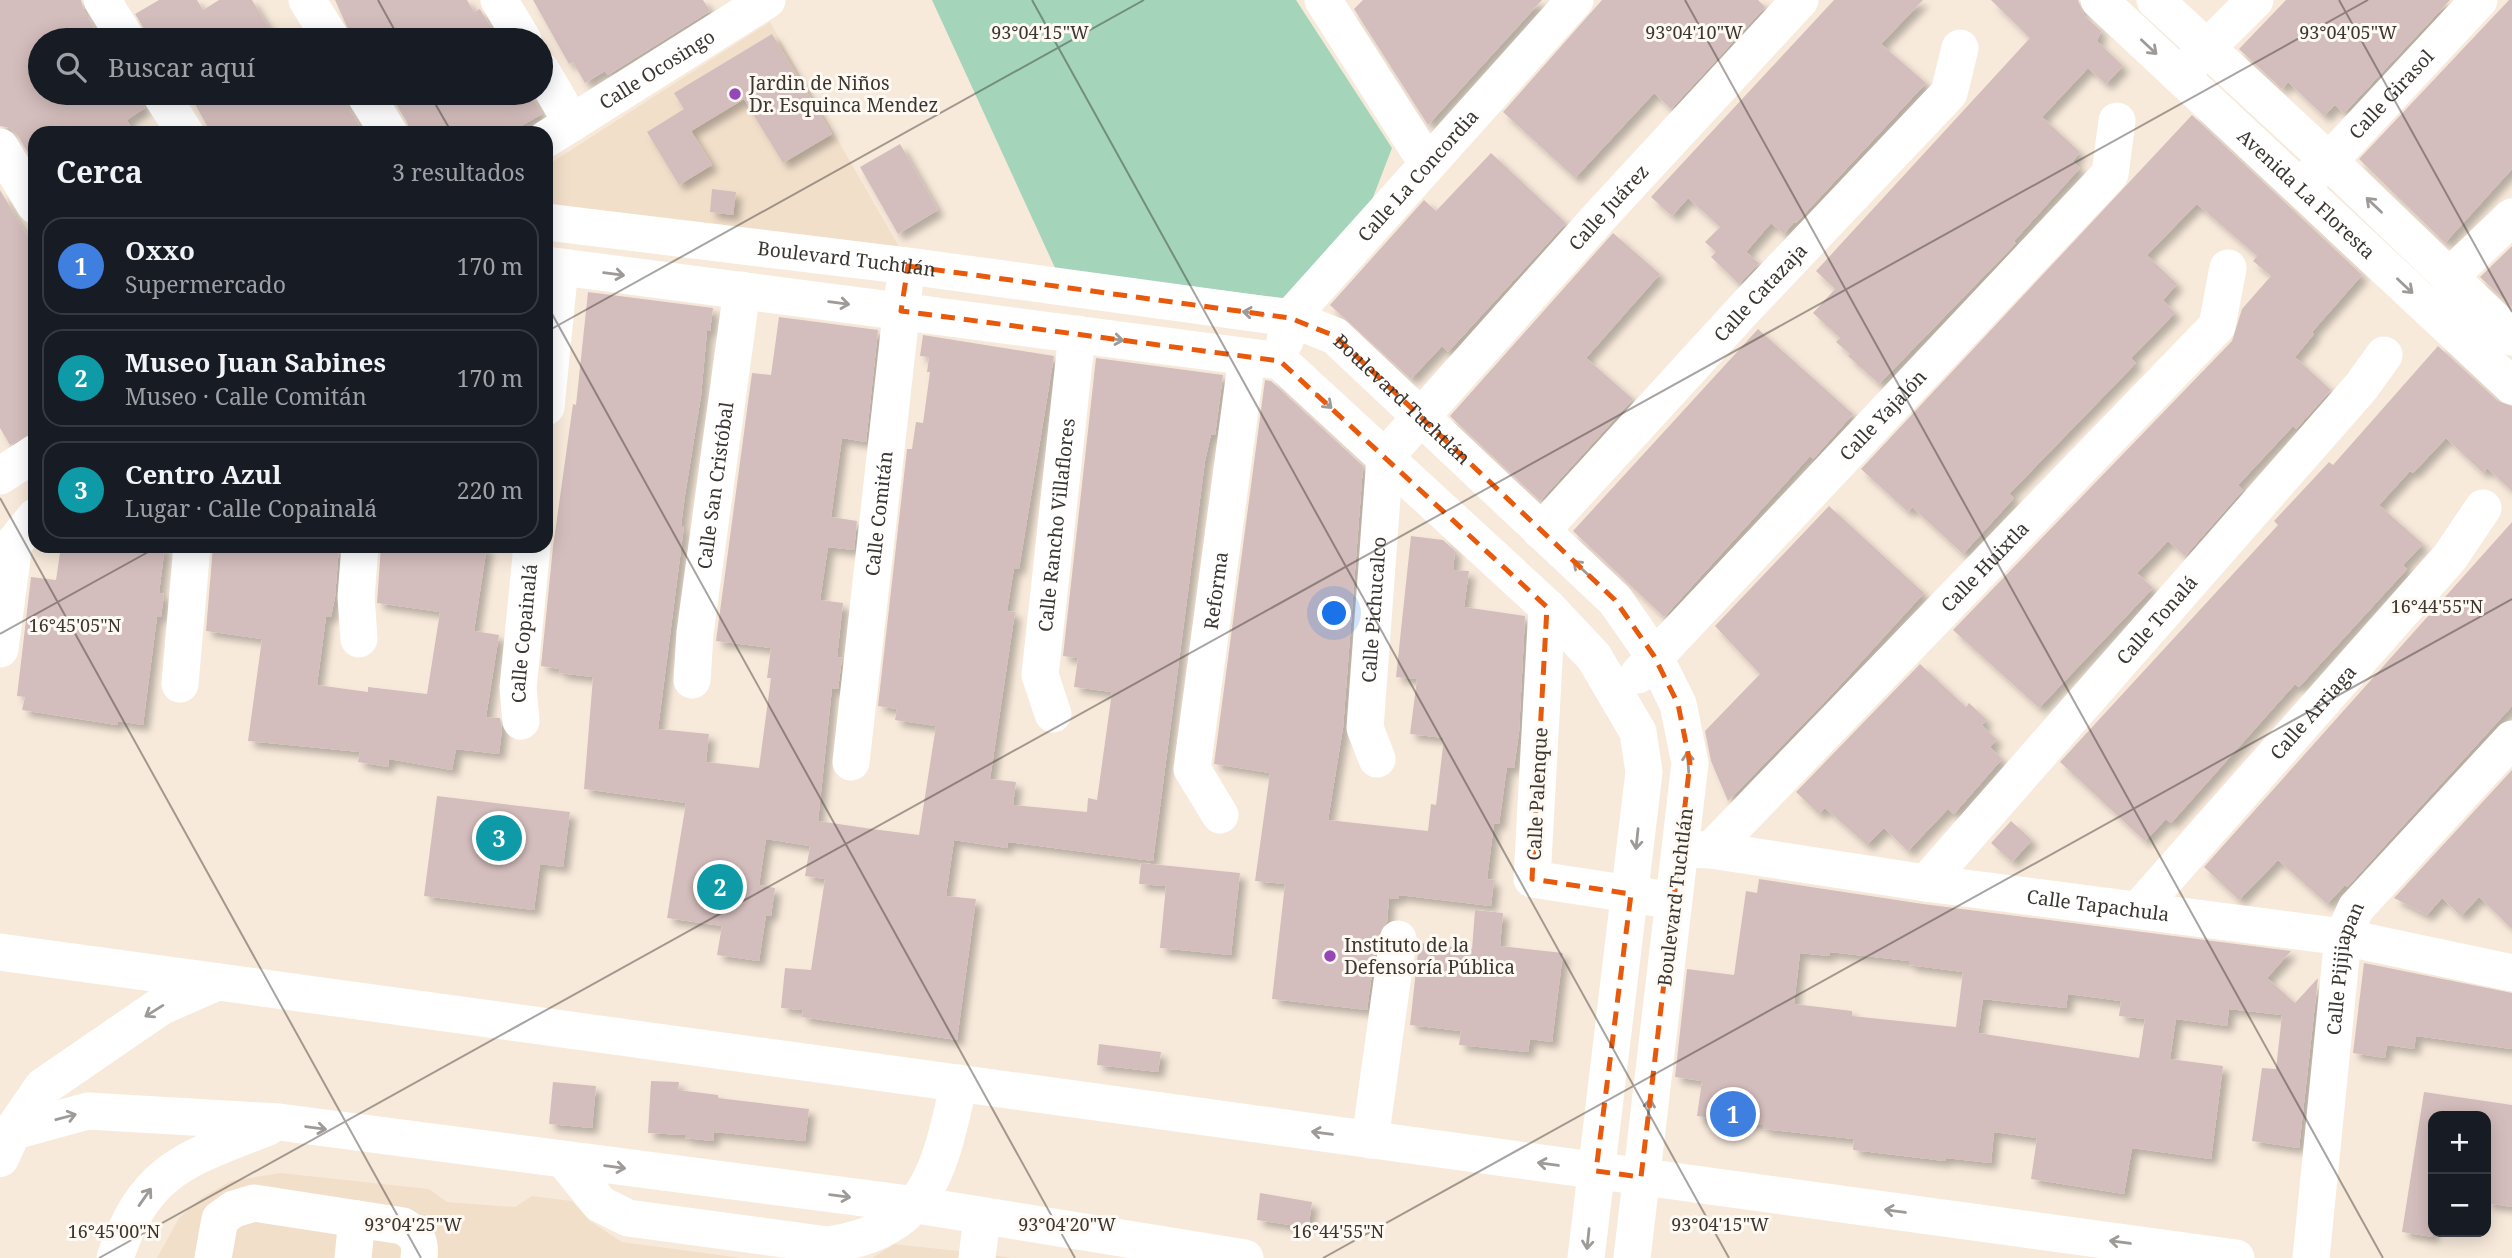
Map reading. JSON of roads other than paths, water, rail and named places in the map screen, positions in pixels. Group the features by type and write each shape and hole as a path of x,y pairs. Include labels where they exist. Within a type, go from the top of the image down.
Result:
{"highway":[{"path":"4,1142 43,1087 161,1006 216,982"}],"street":[{"path":"307,0 324,28"},
{"path":"499,0 516,28"},
{"name":"Calle Ocosingo","path":"559,131 725,11 767,0"},
{"name":"Calle La Concordia","path":"1264,359 1290,318 1575,0"},
{"name":"Calle Juárez","path":"1385,457 1602,214 1800,0"},
{"name":"Avenida La Floresta","path":"2099,0 2512,386"},
{"name":"Avenida La Floresta","path":"2155,0 2329,161 2512,337"},
{"path":"2180,76 2255,0"},
{"name":"Calle Girasol","path":"2298,186 2329,161 2479,0"},
{"path":"1328,2 1427,163"},
{"path":"109,3 121,28"},
{"name":"Calle Catazaja","path":"1542,531 1746,307 1950,93 1960,47"},
{"path":"168,105 181,126"},
{"path":"372,105 385,126"},
{"path":"551,105 559,131"},
{"name":"Calle Yajalón","path":"1619,697 1654,656 2110,174 2117,121"},
{"path":"0,146 28,193"},
{"path":"2449,277 2512,217"},
{"name":"Boulevard Tuchtlán","path":"553,223 908,266 1290,318 1335,336 1615,600 1654,656 1678,704 1690,764 1697,849 1675,901 1632,1258"},
{"path":"553,266 1264,359 1385,457 1547,607 1594,657 1619,697 1638,732 1644,772 1586,1258"},
{"name":"Calle Comitán","path":"851,762 908,266"},
{"name":"Calle Huixtla","path":"1697,849 2217,326 2228,268"},
{"name":"Calle San Cristóbal","path":"692,680 695,633 742,290"},
{"name":"Calle Rancho Villaflores","path":"1053,714 1040,675 1077,334"},
{"name":"Calle Tonalá","path":"1926,883 2352,397 2384,355"},
{"name":"Reforma","path":"1220,814 1192,769 1264,359"},
{"name":"Calle Pichucalco","path":"1377,759 1365,728 1385,457"},
{"name":"Calle Arriaga","path":"2138,910 2450,557 2483,508"},
{"path":"0,649 14,543 28,526"},
{"path":"180,684 191,553"},
{"path":"359,553 356,597 359,639"},
{"name":"Calle Copainalá","path":"521,721 519,688 531,553"},
{"name":"Calle Palenque","path":"1547,607 1532,879 1675,901"},
{"name":"Calle Pijijiapan","path":"2311,1258 2343,937 2356,908 2512,738"},
{"name":"Calle Tapachula","path":"1697,849 1926,883 2343,937 2512,973"},
{"path":"1370,1140 1398,939"},
{"path":"0,952 2236,1258"},
{"path":"565,1161 600,1204 628,1218 828,1245 856,1241 879,1230 917,1205 937,1170 959,1083"},
{"path":"4,1142 88,1111 279,1122 917,1205 1245,1258"},
{"path":"115,1258 127,1223 151,1188 191,1158 279,1122"},
{"path":"213,1258 220,1219 234,1209 254,1203 403,1226 416,1234 421,1245 419,1258"},
{"path":"977,1258 982,1217"},
{"path":"353,1258 357,1219"}],"place":[{"name":"Jardin de Niños Dr. Esquinca Mendez","path":"735,94"},
{"name":"Centro Azul","path":"499,838"},
{"name":"Museo Juan Sabines","path":"720,887"},
{"name":"Instituto de la Defensoría Pública","path":"1330,956"},
{"name":"Oxxo","path":"1733,1114"}]}
